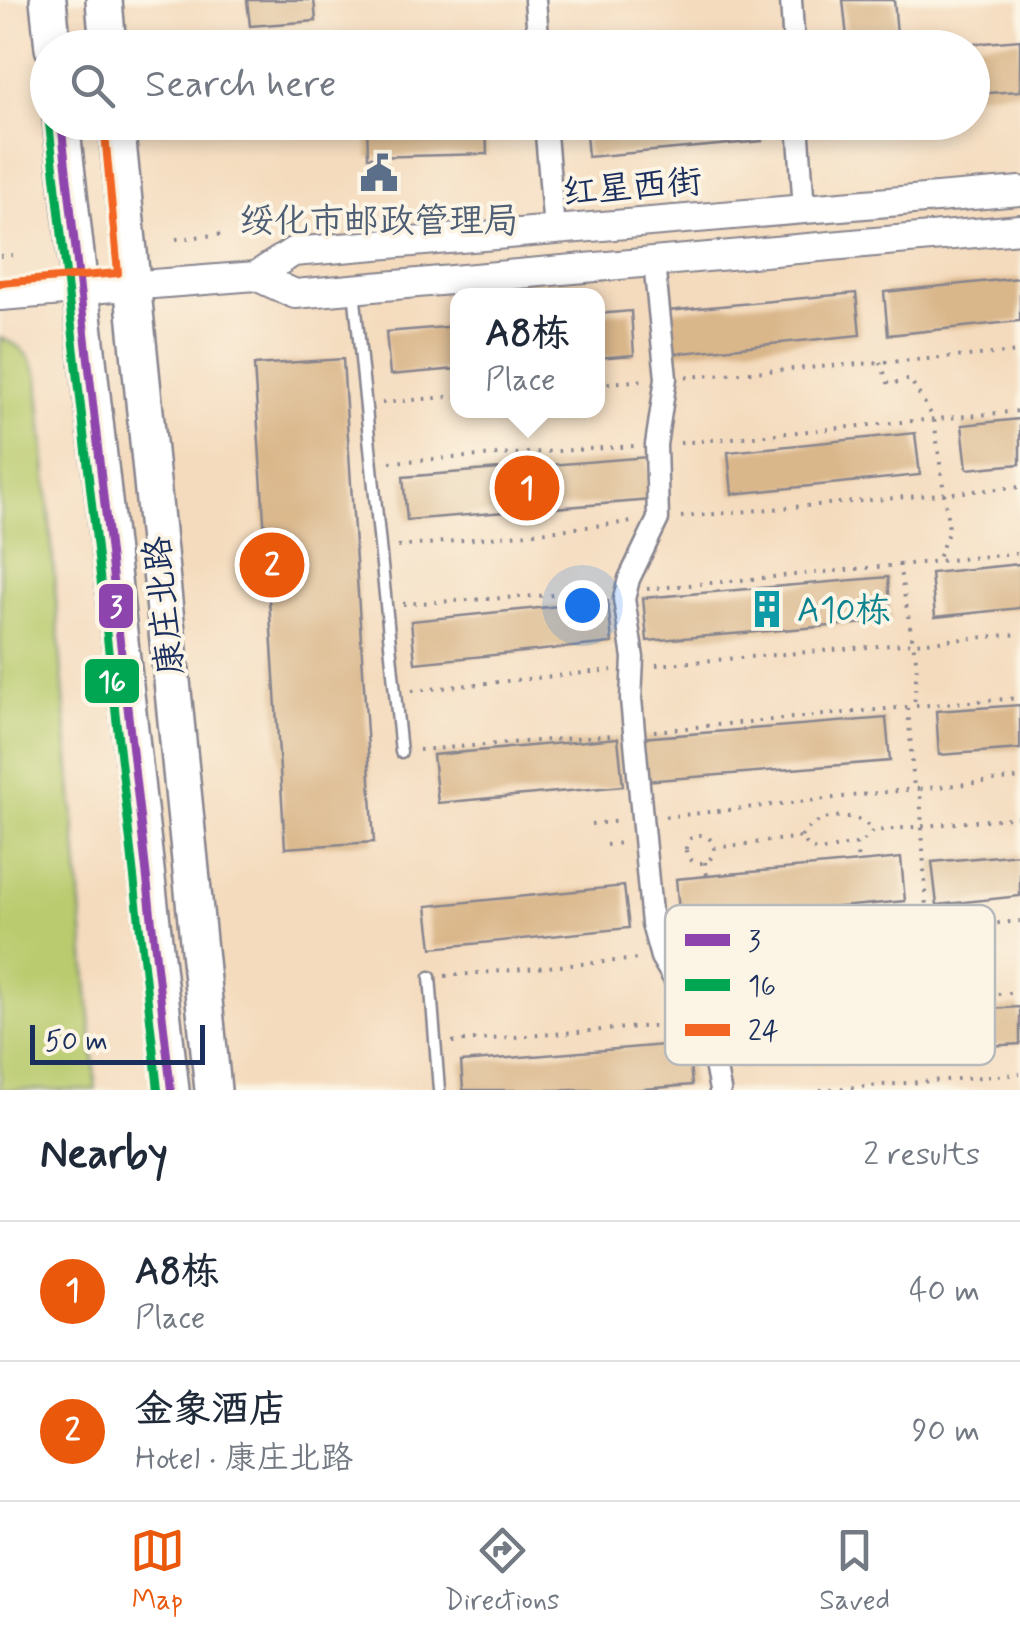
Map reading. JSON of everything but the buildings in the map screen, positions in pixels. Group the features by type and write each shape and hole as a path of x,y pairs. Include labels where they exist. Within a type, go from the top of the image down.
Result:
{"highway":[{"path":"48,0 51,30"},
{"path":"104,0 106,30"},
{"name":"康庄北路","path":"63,140 171,1090"},
{"name":"康庄北路","path":"118,140 213,1090"}],"main road":[{"name":"红星西街","path":"256,276 293,252 1020,191"},
{"path":"804,210 808,248"},
{"name":"红星西街","path":"0,296 256,276 295,294 1020,229"}],"street":[{"path":"535,0 538,30"},
{"path":"792,0 793,30"},
{"path":"546,140 554,230"},
{"path":"799,140 804,210"},
{"path":"654,263 666,378 656,445 658,519 626,591 625,616 633,667 631,699 652,924 665,964"},
{"path":"715,1065 720,1090"}],"lane":[{"path":"354,289 401,752"},
{"path":"430,977 440,1090"}],"path":[{"path":"176,239 224,234"},
{"path":"0,256 14,254"},
{"path":"605,383 1020,352"},
{"path":"880,361 889,385 910,379 934,419 949,530 936,561"},
{"path":"364,404 450,397"},
{"path":"370,463 656,445 1020,411"},
{"path":"380,550 658,519 1020,487"},
{"path":"385,605 626,591 1020,553"},
{"path":"899,565 917,666 914,706"},
{"path":"394,693 633,667 1020,634"},
{"path":"926,905 922,826 908,706 1020,698"},
{"path":"592,824 1020,778"},
{"path":"714,848 801,836 816,822 852,816 862,819 873,831"},
{"path":"873,831 1020,817"},
{"path":"801,836 810,848 819,851 856,844 873,831"},
{"path":"694,837 710,840 714,848 705,862 688,857 688,844 694,837"},
{"path":"856,844 858,862"},
{"path":"705,862 707,876"},
{"path":"995,923 1020,921"},
{"path":"430,977 665,957"},
{"path":"995,994 1020,992"},
{"path":"436,1043 665,1025"},
{"path":"820,1090 1020,1074"}],"green space":[{"path":"0,338 24,352 38,377 96,1090 0,1090"}],"transit line":[{"name":"16","path":"51,140 158,1090"},
{"name":"3","path":"63,140 171,1090"},
{"name":"24","path":"0,283 118,273 106,140"}],"place":[{"name":"绥化市邮政管理局","path":"379,173"},
{"name":"A8栋","path":"527,488"},
{"name":"金象酒店","path":"272,565"},
{"name":"A10栋","path":"767,609"}]}
